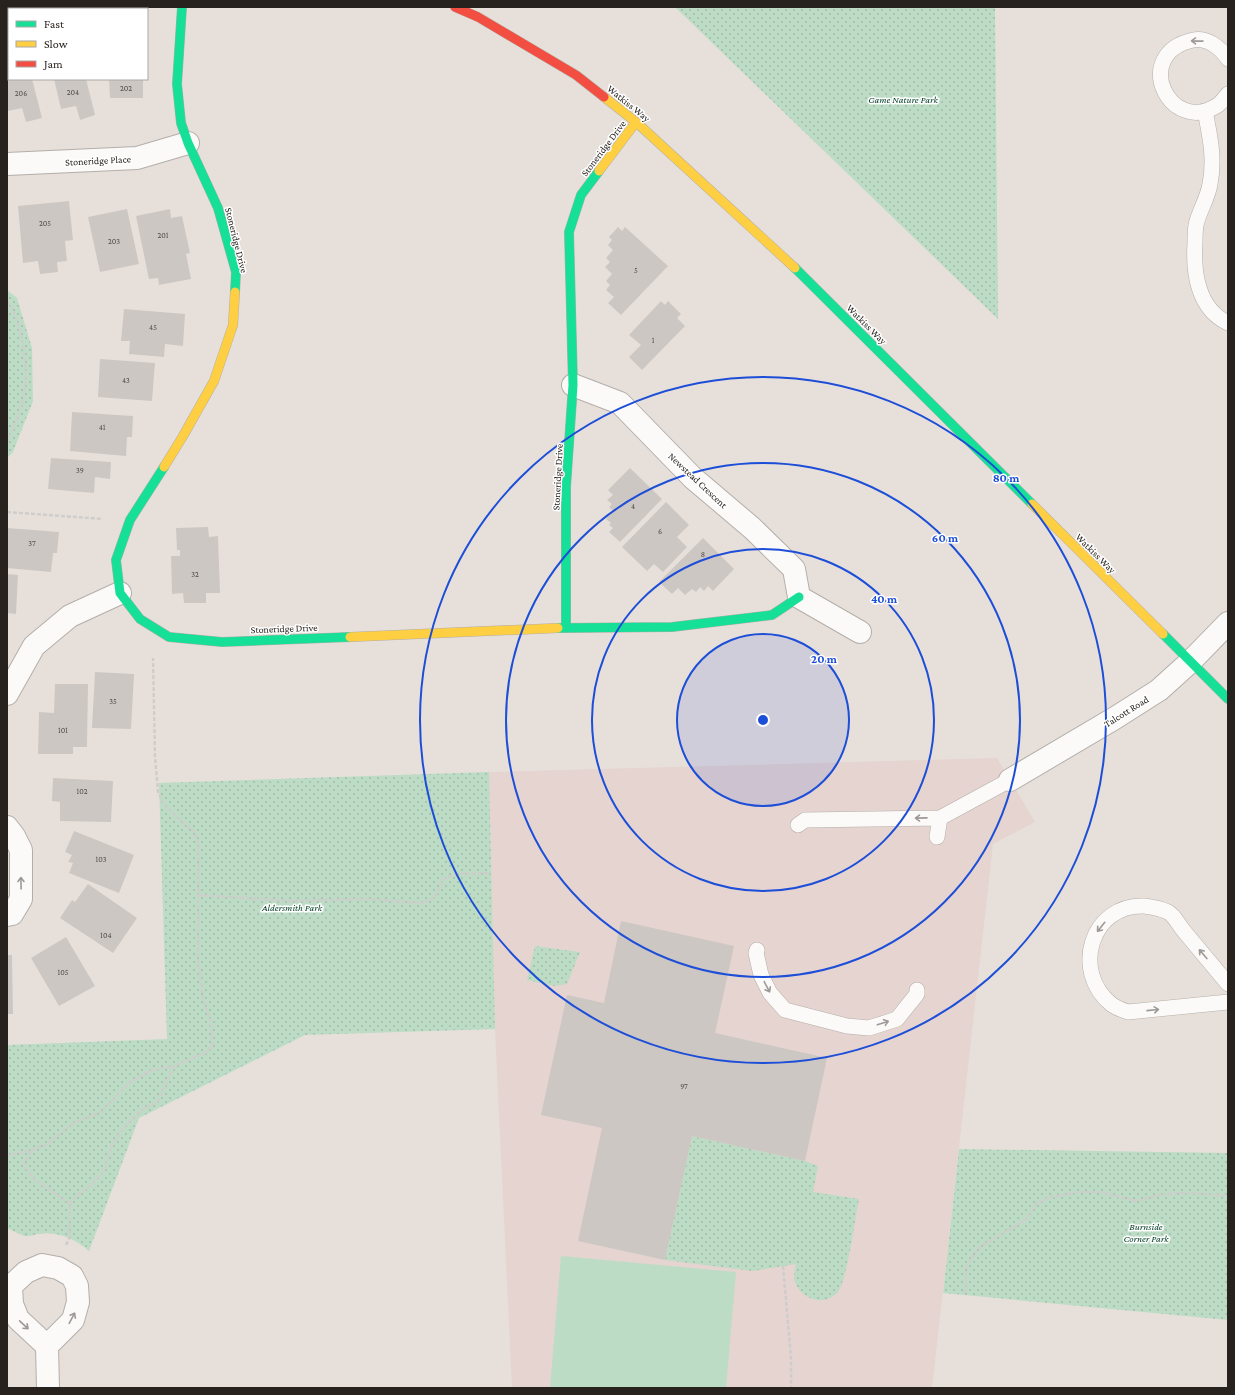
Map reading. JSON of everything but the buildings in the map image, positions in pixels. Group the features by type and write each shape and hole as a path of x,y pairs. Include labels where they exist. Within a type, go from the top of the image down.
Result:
{"street":[{"name":"Stoneridge Drive","path":"182,7 177,84 181,123 188,143 218,208 236,272 233,325 214,381 183,436 130,520 116,560 120,593 140,619 169,637 222,642 566,628 566,487 573,385 569,232 581,195 636,122"},
{"name":"Watkiss Way","path":"455,7 478,17 576,75 636,122 793,266 1228,700"},
{"name":"Stoneridge Place","path":"7,164 137,158 188,143"},
{"name":"Newstead Crescent","path":"573,385 620,403 693,478 752,528 794,569 799,596"},
{"path":"7,694 34,646 70,616 120,593"},
{"path":"566,628 672,627 772,615 799,596 860,632"},
{"name":"Talcott Road","path":"1010,780 1115,718 1159,690 1190,662 1228,623"},
{"path":"7,827 14,836 21,850 21,899 12,914 7,915"},
{"path":"47,1346 73,1320 78,1302 77,1286 72,1276 58,1268 42,1265 26,1272 11,1286 12,1304 18,1319 47,1346 48,1388"}],"lane":[{"path":"1228,59 1222,51 1210,42 1195,39 1180,43 1168,52 1161,66 1160,81 1166,95 1171,101 1176,106 1190,112 1205,111 1219,105 1228,94"},
{"path":"1205,111 1213,154 1210,185 1196,225 1194,259 1198,284 1208,307 1219,318 1228,323"},
{"path":"798,825 805,820 940,818 1010,780"},
{"path":"937,838 940,818"},
{"path":"1228,984 1169,912 1153,907 1137,906 1121,910 1107,919 1097,932 1091,947 1089,964 1095,984 1101,994 1113,1005 1128,1012 1228,1002"},
{"path":"757,950 756,953 761,975 770,993 785,1010 847,1026 869,1028 897,1019 917,994 917,990"}],"path":[{"path":"7,301 11,307 20,331 25,364 25,392 16,423 7,442"},
{"path":"7,512 130,520"},
{"path":"7,1156 46,1145 74,1123 101,1112 129,1083 150,1071 174,1066 190,1060 207,1052 212,1044 211,1024 203,998 198,961 199,848 195,833 165,806 158,792 155,756 153,662 158,631"},
{"path":"198,894 291,901 367,899 424,902 435,897 444,879 455,874 491,874"},
{"path":"58,1268 69,1239 70,1204 75,1197 90,1186 104,1171 111,1147 124,1126 140,1111 157,1102 174,1066"},
{"path":"32,1150 24,1162 31,1177 70,1204"},
{"path":"965,1293 966,1270 971,1258 981,1246 1024,1221 1037,1203 1051,1197 1080,1192 1100,1192 1136,1201 1160,1195 1179,1193 1228,1196"},
{"path":"783,1266 791,1358 791,1388"}],"shaded area":[{"path":"997,758 1035,822 993,844 932,1388 512,1388 495,1029 489,772"}],"green space":[{"name":"Game Nature Park","path":"675,7 995,7 998,319"},
{"path":"7,290 17,298 32,348 33,401 13,452 7,458"},
{"name":"Aldersmith Park","path":"489,772 495,1029 305,1035 139,1118 89,1251 77,1242 65,1236 44,1233 26,1236 7,1228 7,1045 167,1039 159,783"},
{"path":"535,946 580,952 567,984 554,986 527,980"},
{"path":"692,1136 805,1161 818,1166 813,1192 859,1199 844,1277 841,1287 837,1293 825,1300 807,1297 798,1288 794,1280 796,1264 753,1271 665,1260"},
{"name":"Burnside Corner Park","path":"959,1149 1228,1153 1228,1320 943,1293"},
{"path":"561,1256 736,1272 726,1388 550,1388"}],"traffic: fast":[{"path":"182,7 177,84 181,123 188,143 218,208 236,272 235,292"},
{"path":"566,628 566,487 573,385 569,232 581,195 599,171"},
{"path":"795,268 1032,504"},
{"path":"164,467 130,520 116,560 120,593 140,619 169,637 222,642 350,637"},
{"path":"558,628 672,627 772,615 799,597"},
{"path":"1163,634 1228,699"}],"traffic: slow":[{"path":"604,97 636,122 795,268"},
{"path":"599,171 636,122"},
{"path":"164,467 214,381 233,325 235,292"},
{"path":"1032,504 1163,634"},
{"path":"350,637 558,628"}],"traffic: jam":[{"path":"455,7 478,17 576,75 604,97"}]}
